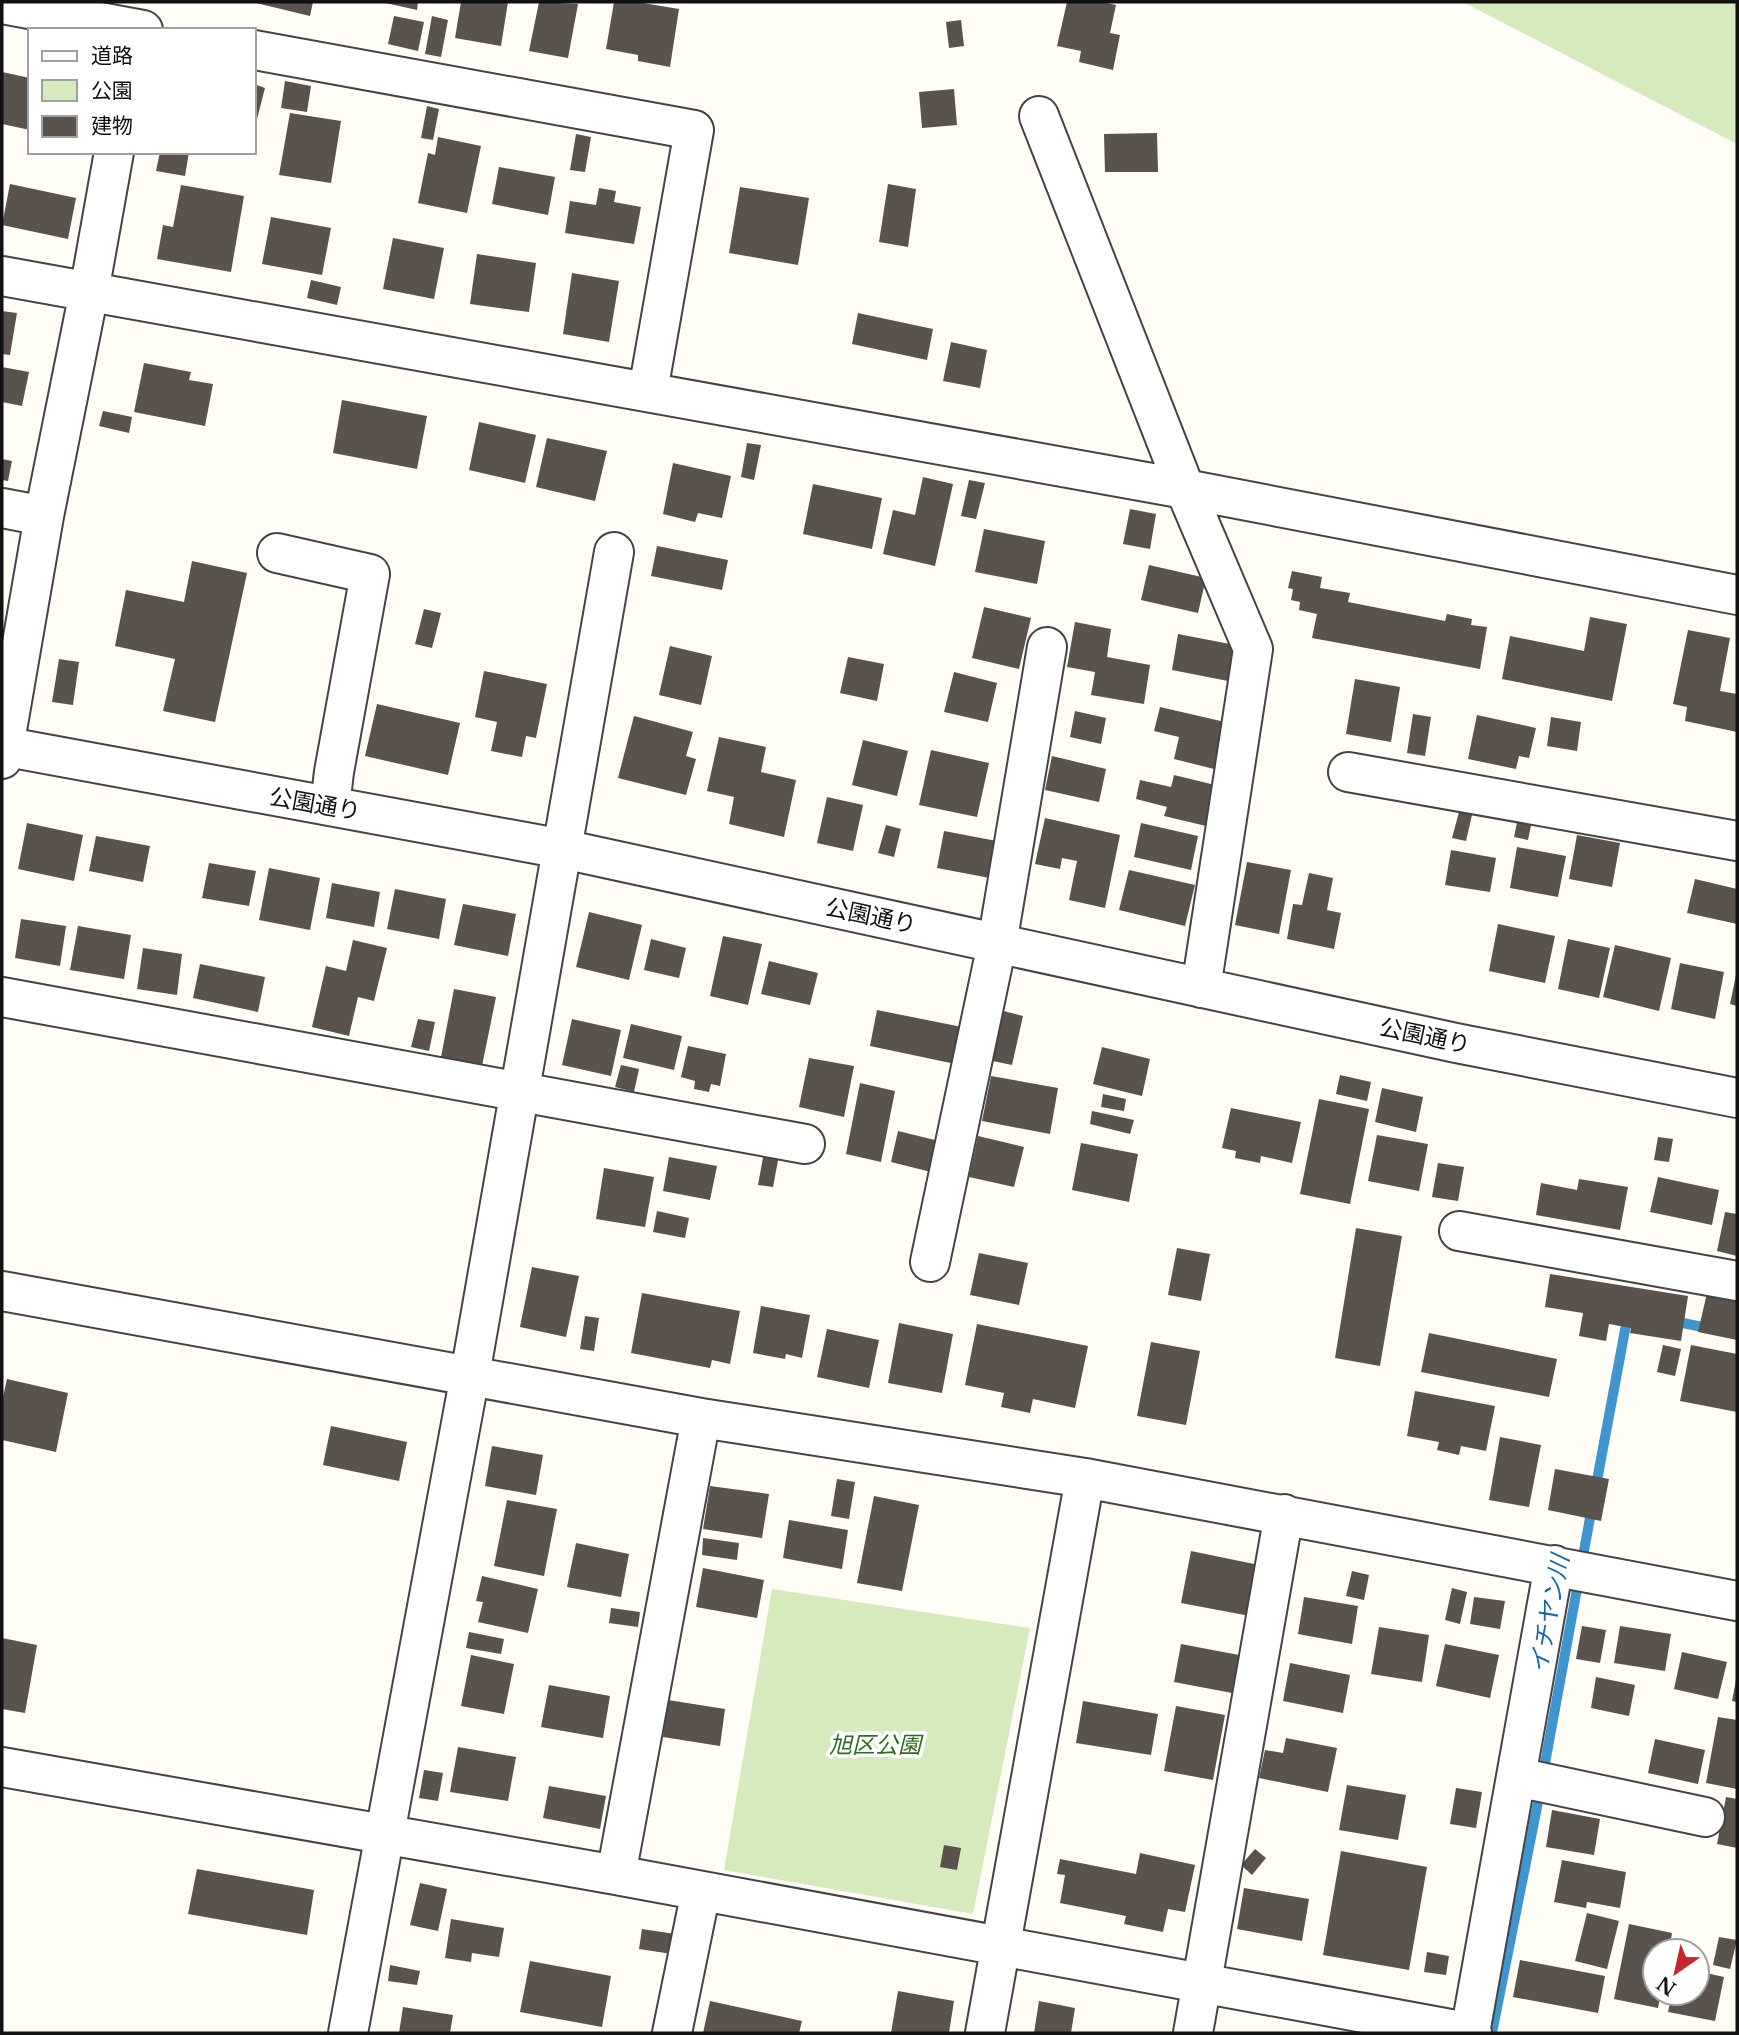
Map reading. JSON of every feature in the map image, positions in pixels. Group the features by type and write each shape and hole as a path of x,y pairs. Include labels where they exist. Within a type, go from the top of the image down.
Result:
{"street":[{"path":"2,4 133,28"},
{"path":"256,50 694,130 648,391"},
{"path":"1039,116 1185,489 1253,649 1201,988"},
{"path":"2,750 114,154"},
{"path":"2,276 1185,489 1737,595"},
{"path":"2,508 44,516"},
{"path":"348,2033 470,1374 614,552"},
{"path":"277,553 370,574 330,806"},
{"path":"930,1262 997,944 1046,647"},
{"name":"公園通り","path":"2,750 563,849 1456,1043 1737,1098"},
{"path":"1348,772 1737,841"},
{"path":"2,997 805,1144"},
{"path":"1459,1231 1737,1281"},
{"path":"2,1291 701,1418 1085,1478 1737,1601"},
{"path":"617,1875 701,1418"},
{"path":"985,2033 1085,1478"},
{"path":"1194,2033 1284,1514"},
{"path":"2,1768 617,1875 1471,2033 1554,1565"},
{"path":"1517,1777 1705,1817"},
{"path":"672,2033 701,1891"}],"green space":[{"path":"1463,2 1737,2 1737,144"},
{"name":"旭区公園","path":"772,1589 1030,1628 973,1914 724,1870"}],"building":[{"path":"252,2 313,2 310,16"},
{"path":"381,2 418,2 417,10"},
{"path":"461,2 508,2 501,46 455,38"},
{"path":"539,2 578,4 568,58 529,51"},
{"path":"614,2 637,2 679,9 670,67 638,61 638,55 606,49"},
{"path":"1067,2 1102,2 1116,5 1110,33 1120,35 1113,70 1079,62 1081,51 1057,46"},
{"path":"394,16 424,22 418,51 388,44"},
{"path":"432,16 448,20 441,57 425,54"},
{"path":"961,20 964,46 949,48 946,22"},
{"path":"2,72 28,78 28,130 2,124"},
{"path":"285,81 311,86 307,112 281,108"},
{"path":"256,85 265,88 256,119"},
{"path":"954,89 957,125 922,128 919,92"},
{"path":"427,106 439,109 433,140 421,138"},
{"path":"290,113 341,121 331,183 279,175"},
{"path":"1157,133 1158,172 1105,172 1104,134"},
{"path":"576,134 591,137 585,172 570,170"},
{"path":"438,137 481,146 467,213 418,203 428,153 435,155"},
{"path":"160,154 189,154 185,176 156,171"},
{"path":"499,167 555,177 548,215 492,204"},
{"path":"10,184 76,198 68,239 2,225"},
{"path":"888,184 916,189 908,247 879,242"},
{"path":"181,185 244,196 231,272 157,259 163,225 173,227"},
{"path":"740,187 809,198 798,265 729,253"},
{"path":"599,188 616,191 614,202 641,207 634,244 565,233 570,201 596,205"},
{"path":"271,217 331,228 322,275 262,264"},
{"path":"393,238 444,248 434,299 383,289"},
{"path":"477,254 536,263 529,312 470,304"},
{"path":"572,273 619,281 609,342 563,334"},
{"path":"311,280 341,287 337,305 307,298"},
{"path":"2,311 17,313 10,355 2,354"},
{"path":"858,313 933,329 927,360 852,344"},
{"path":"951,342 987,350 980,388 943,381"},
{"path":"144,363 191,372 189,380 213,384 205,426 134,412"},
{"path":"2,367 29,372 22,406 2,402"},
{"path":"342,400 427,416 417,469 333,453"},
{"path":"103,411 132,417 129,433 99,426"},
{"path":"479,422 536,435 525,483 469,470"},
{"path":"547,438 607,451 595,501 536,487"},
{"path":"747,443 761,445 754,480 741,477"},
{"path":"2,459 12,461 8,481 2,480"},
{"path":"673,463 731,476 722,518 698,513 695,522 663,514"},
{"path":"923,477 953,484 935,566 883,554 893,510 915,515"},
{"path":"969,480 985,483 976,519 961,516"},
{"path":"813,484 882,498 872,549 803,534"},
{"path":"1130,509 1156,514 1150,549 1123,544"},
{"path":"984,529 1045,541 1037,584 975,572"},
{"path":"657,546 728,560 722,590 651,576"},
{"path":"192,561 247,573 215,722 163,711 175,659 115,646 126,590 184,602"},
{"path":"1149,565 1206,578 1198,613 1141,600"},
{"path":"1292,571 1322,577 1320,588 1350,593 1348,602 1445,621 1447,614 1472,619 1471,625 1487,627 1480,669 1312,638 1317,614 1299,610 1300,602 1291,600 1293,589 1288,588"},
{"path":"984,607 1031,618 1019,669 972,658"},
{"path":"424,609 441,613 432,648 415,644"},
{"path":"1590,617 1627,624 1612,701 1502,679 1510,636 1584,651"},
{"path":"1075,622 1111,629 1107,657 1150,665 1144,704 1091,695 1095,672 1067,667"},
{"path":"1688,630 1730,638 1720,691 1737,694 1737,732 1685,721 1687,707 1673,704"},
{"path":"1178,634 1235,645 1228,681 1172,670"},
{"path":"670,646 712,656 701,705 659,695"},
{"path":"848,657 884,664 877,701 840,693"},
{"path":"59,659 79,662 73,705 52,702"},
{"path":"484,671 547,684 536,738 526,736 522,757 491,751 497,722 475,717"},
{"path":"954,672 997,683 988,722 944,712"},
{"path":"1355,679 1400,687 1391,742 1346,734"},
{"path":"377,704 460,723 448,775 365,756"},
{"path":"1160,707 1225,722 1214,769 1174,759 1179,737 1154,731"},
{"path":"1075,711 1106,718 1101,744 1070,737"},
{"path":"1413,714 1431,717 1425,756 1407,753"},
{"path":"1477,715 1536,728 1529,758 1519,756 1516,769 1468,759"},
{"path":"634,716 693,732 686,756 696,759 686,795 618,778"},
{"path":"1551,717 1581,722 1577,751 1547,746"},
{"path":"719,737 766,747 761,772 796,780 784,837 729,824 734,797 707,791"},
{"path":"863,740 908,751 897,796 852,785"},
{"path":"931,750 989,763 977,817 919,805"},
{"path":"1052,756 1106,769 1099,802 1045,790"},
{"path":"1174,775 1215,785 1206,826 1164,816 1167,807 1136,799 1140,780 1171,787"},
{"path":"827,797 863,805 853,851 817,843"},
{"path":"1459,812 1472,815 1466,841 1452,838"},
{"path":"1519,813 1533,816 1528,840 1514,837"},
{"path":"1045,818 1120,835 1105,908 1069,900 1077,861 1062,858 1060,869 1035,864"},
{"path":"27,823 83,835 74,881 18,869"},
{"path":"1141,823 1198,836 1191,870 1134,857"},
{"path":"886,825 901,829 894,857 878,853"},
{"path":"944,831 1002,842 995,879 937,868"},
{"path":"1577,835 1620,843 1612,887 1569,879"},
{"path":"96,836 150,846 143,882 89,871"},
{"path":"1517,847 1566,856 1558,897 1510,888"},
{"path":"1451,850 1496,858 1490,892 1445,885"},
{"path":"1247,862 1291,870 1279,934 1235,925"},
{"path":"209,863 256,871 249,906 202,898"},
{"path":"269,868 320,878 310,930 259,920"},
{"path":"1129,870 1195,885 1185,926 1119,910"},
{"path":"1309,873 1333,878 1327,910 1341,913 1334,949 1287,939 1293,904 1302,905"},
{"path":"1695,879 1737,889 1737,924 1687,913"},
{"path":"332,883 380,892 374,927 326,918"},
{"path":"395,889 446,899 439,939 387,929"},
{"path":"463,904 516,914 508,956 454,945"},
{"path":"589,912 642,925 629,980 576,967"},
{"path":"21,919 66,926 60,966 15,958"},
{"path":"1498,924 1555,936 1545,983 1489,971"},
{"path":"78,926 131,935 124,979 70,970"},
{"path":"723,936 762,944 748,1005 710,996"},
{"path":"651,939 686,948 679,978 644,970"},
{"path":"1568,939 1610,948 1599,998 1558,989"},
{"path":"353,940 387,948 374,1001 358,997 349,1036 312,1027 326,966 346,971"},
{"path":"1615,945 1671,958 1659,1011 1603,997"},
{"path":"143,948 182,954 177,995 137,989"},
{"path":"769,961 818,973 810,1005 761,994"},
{"path":"1680,963 1724,972 1715,1019 1671,1009"},
{"path":"200,964 265,977 258,1012 193,998"},
{"path":"1737,975 1737,1006 1730,1004"},
{"path":"454,989 496,997 482,1066 441,1057"},
{"path":"877,1010 967,1028 960,1065 870,1046"},
{"path":"1000,1010 1023,1016 1012,1065 988,1060"},
{"path":"418,1019 435,1022 429,1051 411,1047"},
{"path":"572,1019 621,1030 611,1076 562,1065"},
{"path":"631,1024 682,1036 674,1070 623,1058"},
{"path":"688,1046 726,1054 720,1086 711,1084 709,1092 694,1089 695,1081 681,1077"},
{"path":"1102,1047 1150,1059 1142,1096 1093,1084"},
{"path":"809,1058 854,1066 844,1117 799,1107"},
{"path":"621,1065 639,1069 634,1092 615,1087"},
{"path":"1340,1075 1371,1082 1367,1101 1336,1094"},
{"path":"991,1076 1058,1088 1050,1134 982,1121"},
{"path":"860,1083 895,1091 881,1162 846,1154"},
{"path":"1382,1088 1423,1097 1416,1132 1375,1122"},
{"path":"1103,1094 1126,1099 1124,1111 1101,1107"},
{"path":"1319,1099 1369,1109 1350,1204 1300,1194"},
{"path":"1231,1108 1301,1122 1292,1163 1261,1156 1260,1163 1235,1158 1236,1151 1222,1148"},
{"path":"1092,1111 1134,1120 1130,1134 1090,1124"},
{"path":"898,1131 939,1141 931,1172 891,1162"},
{"path":"1377,1135 1428,1144 1419,1191 1368,1181"},
{"path":"978,1136 1024,1147 1014,1187 969,1177"},
{"path":"1658,1137 1673,1139 1669,1162 1654,1160"},
{"path":"1081,1143 1138,1154 1129,1202 1072,1190"},
{"path":"764,1152 779,1155 773,1187 758,1185"},
{"path":"669,1157 717,1166 710,1200 663,1191"},
{"path":"1438,1163 1464,1167 1458,1201 1432,1197"},
{"path":"604,1168 654,1177 645,1227 596,1219"},
{"path":"1658,1177 1719,1190 1712,1225 1650,1212"},
{"path":"1579,1179 1628,1187 1620,1230 1536,1215 1541,1183 1577,1190"},
{"path":"657,1211 689,1218 685,1238 653,1232"},
{"path":"1725,1212 1737,1214 1737,1256 1717,1251"},
{"path":"1356,1228 1402,1236 1380,1366 1335,1358"},
{"path":"1177,1248 1210,1254 1201,1301 1168,1295"},
{"path":"979,1253 1028,1263 1019,1305 970,1295"},
{"path":"532,1267 579,1276 566,1337 520,1327"},
{"path":"1550,1274 1688,1296 1681,1341 1630,1333 1631,1328 1609,1324 1606,1341 1579,1336 1583,1313 1545,1307"},
{"path":"642,1293 740,1311 730,1364 712,1360 710,1368 631,1353"},
{"path":"1707,1293 1737,1299 1737,1340 1698,1332"},
{"path":"761,1306 810,1315 802,1358 786,1354 785,1359 753,1353"},
{"path":"585,1316 599,1318 594,1351 580,1349"},
{"path":"899,1323 953,1334 942,1393 888,1383"},
{"path":"977,1324 1088,1346 1075,1408 1033,1399 1030,1413 1001,1407 1004,1393 965,1385"},
{"path":"827,1329 879,1340 869,1388 817,1377"},
{"path":"1429,1333 1557,1359 1549,1397 1421,1372"},
{"path":"1151,1342 1200,1351 1186,1425 1137,1416"},
{"path":"1663,1345 1681,1349 1675,1376 1657,1372"},
{"path":"1691,1345 1737,1354 1737,1412 1680,1401"},
{"path":"7,1379 68,1393 56,1452 2,1440 2,1401"},
{"path":"1415,1391 1495,1406 1486,1451 1461,1446 1459,1455 1437,1450 1439,1442 1407,1436"},
{"path":"331,1426 407,1442 399,1481 323,1465"},
{"path":"1500,1437 1541,1445 1529,1507 1489,1500"},
{"path":"492,1446 543,1455 536,1495 485,1486"},
{"path":"1555,1469 1609,1479 1601,1521 1548,1510"},
{"path":"837,1479 855,1482 849,1519 831,1516"},
{"path":"710,1486 769,1494 762,1538 703,1529"},
{"path":"874,1496 919,1505 902,1591 857,1583"},
{"path":"507,1500 557,1509 544,1576 494,1566"},
{"path":"789,1520 848,1530 842,1569 783,1558"},
{"path":"703,1538 739,1543 737,1560 702,1555"},
{"path":"576,1543 629,1554 621,1597 567,1587"},
{"path":"1191,1551 1259,1565 1250,1616 1181,1603"},
{"path":"703,1568 764,1580 757,1618 696,1607"},
{"path":"1352,1571 1369,1575 1364,1600 1346,1596"},
{"path":"482,1576 538,1589 528,1633 478,1622 483,1602 476,1601"},
{"path":"1452,1588 1467,1592 1460,1624 1445,1620"},
{"path":"1304,1597 1358,1606 1352,1644 1298,1634"},
{"path":"1474,1597 1505,1601 1500,1629 1470,1624"},
{"path":"611,1608 640,1612 638,1627 609,1623"},
{"path":"1582,1626 1606,1630 1600,1663 1576,1659"},
{"path":"1620,1626 1671,1634 1665,1671 1614,1663"},
{"path":"1379,1627 1429,1635 1422,1682 1371,1674"},
{"path":"469,1632 504,1639 501,1654 466,1648"},
{"path":"2,1638 37,1645 25,1713 2,1709"},
{"path":"1181,1644 1239,1655 1232,1693 1174,1682"},
{"path":"1445,1644 1499,1655 1490,1698 1436,1686"},
{"path":"1682,1652 1727,1662 1718,1699 1674,1689"},
{"path":"471,1655 514,1664 504,1714 461,1706"},
{"path":"1290,1663 1350,1675 1343,1713 1283,1701"},
{"path":"1596,1677 1635,1685 1629,1716 1591,1708"},
{"path":"1737,1680 1737,1702 1732,1701"},
{"path":"549,1685 610,1696 603,1738 541,1727"},
{"path":"668,1700 725,1709 720,1746 663,1737"},
{"path":"1083,1701 1158,1714 1151,1755 1076,1743"},
{"path":"1176,1706 1225,1715 1213,1780 1164,1771"},
{"path":"1718,1717 1737,1720 1737,1789 1706,1783"},
{"path":"1286,1738 1337,1748 1328,1792 1259,1778 1265,1750 1283,1753"},
{"path":"1655,1739 1705,1750 1698,1784 1648,1773"},
{"path":"458,1747 516,1757 508,1801 450,1792"},
{"path":"424,1770 443,1773 438,1801 419,1798"},
{"path":"1347,1785 1406,1795 1398,1840 1339,1830"},
{"path":"549,1786 606,1796 600,1829 543,1818"},
{"path":"1456,1788 1482,1792 1476,1828 1450,1824"},
{"path":"1726,1797 1737,1799 1737,1848 1717,1844"},
{"path":"1552,1810 1600,1819 1594,1855 1546,1847"},
{"path":"944,1845 961,1848 957,1870 940,1867"},
{"path":"1255,1849 1266,1858 1252,1875 1241,1865"},
{"path":"1341,1851 1427,1867 1409,1970 1323,1955"},
{"path":"1140,1853 1195,1865 1185,1912 1168,1909 1163,1932 1124,1924 1126,1916 1060,1903 1065,1875 1057,1874 1060,1859 1136,1874"},
{"path":"1562,1860 1626,1872 1620,1908 1587,1902 1586,1908 1554,1902"},
{"path":"197,1869 314,1890 307,1935 188,1914"},
{"path":"420,1883 447,1889 438,1931 410,1925"},
{"path":"1244,1888 1309,1899 1302,1941 1237,1929"},
{"path":"1587,1913 1619,1921 1607,1969 1575,1961"},
{"path":"451,1919 504,1928 499,1957 472,1953 471,1962 445,1958"},
{"path":"1629,1924 1672,1933 1671,1937 1641,1937 1641,2005 1614,1999"},
{"path":"642,1929 675,1934 672,1954 639,1949"},
{"path":"1719,1937 1737,1940 1730,1969 1713,1965"},
{"path":"1427,1952 1449,1956 1446,1975 1424,1972"},
{"path":"1520,1960 1605,1976 1598,2013 1513,1997"},
{"path":"530,1961 611,1976 602,2027 520,2012"},
{"path":"390,1965 420,1971 417,1985 388,1981"},
{"path":"1711,1974 1724,1977 1715,2021 1668,2012 1669,2007 1711,2007"},
{"path":"898,1991 954,2001 949,2033 891,2033"},
{"path":"710,2001 802,2021 799,2033 703,2033"},
{"path":"1039,2001 1075,2008 1071,2033 1034,2033"},
{"path":"403,2007 453,2015 450,2033 399,2033"}],"waterway":[{"name":"イチヤン川","path":"1595,1491 1628,1314"},
{"name":"イチヤン川","path":"1673,1321 1737,1334"},
{"name":"イチヤン川","path":"1492,2033 1592,1507"}]}
